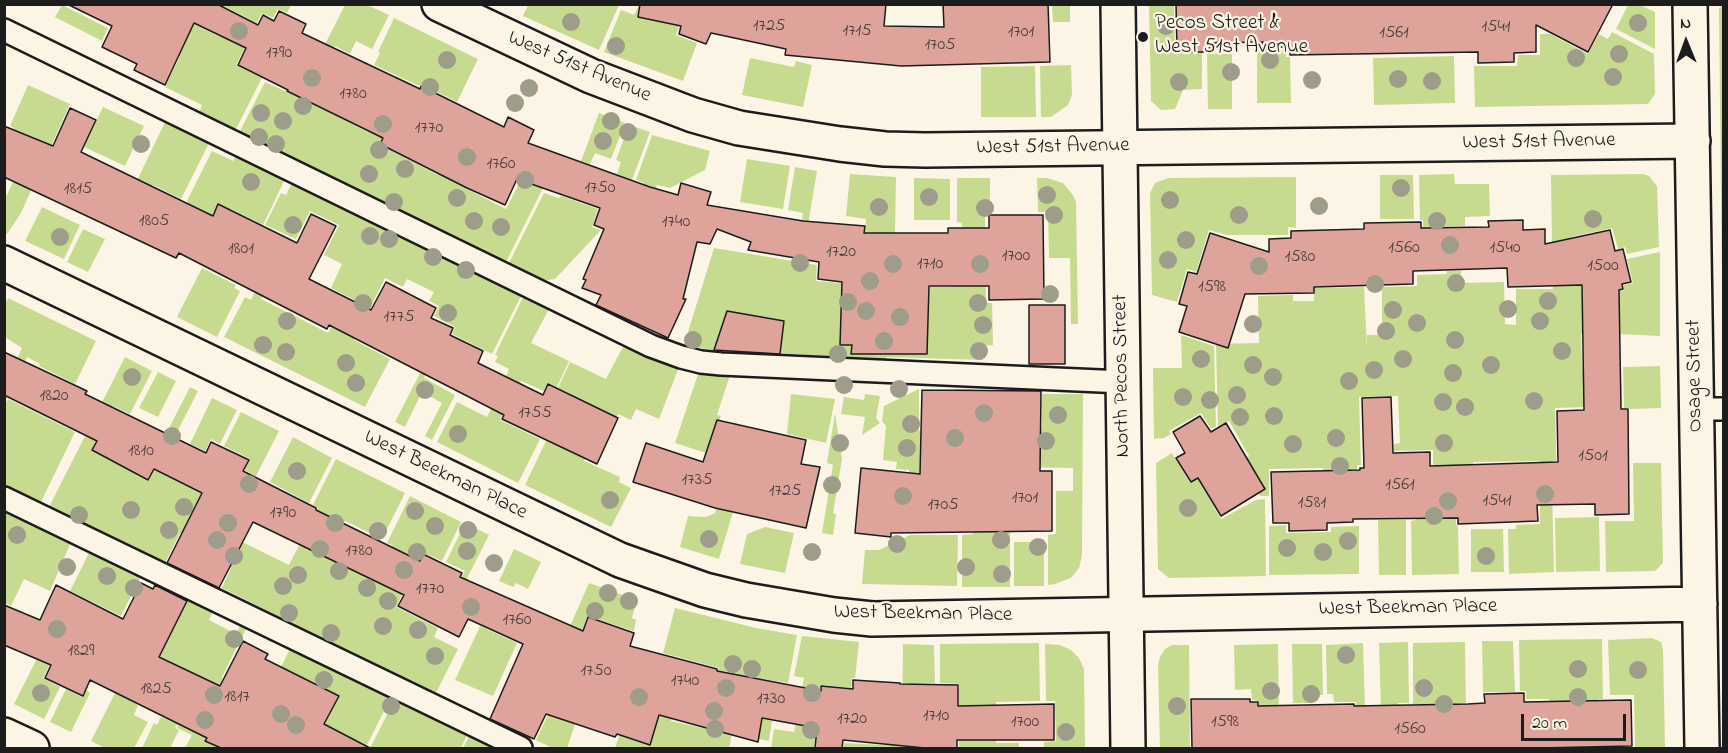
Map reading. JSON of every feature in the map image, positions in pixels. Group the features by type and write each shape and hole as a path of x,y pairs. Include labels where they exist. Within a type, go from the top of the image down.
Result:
{"street":[{"name":"West 51st Avenue","path":"439,4 561,63 693,115 739,128 885,149 1692,141"},
{"name":"North Pecos Street","path":"1118,4 1128,748"},
{"name":"Osage Street","path":"1690,4 1692,141 1710,409 1700,604 1702,748"},
{"name":"West Beekman Place","path":"4,263 620,560 705,590 789,608 872,619 1700,604"},
{"path":"4,735 32,748"}],"lane":[{"path":"4,30 651,345 681,357 722,364 1123,382"},
{"path":"4,498 521,748"}],"green space":[{"path":"225,4 291,5 287,13 278,9 273,18 262,13 257,23 224,6"},
{"path":"528,4 619,5 599,50 523,16"},
{"path":"62,5 108,28 102,41 55,17"},
{"path":"345,5 367,5 389,15 372,49 356,41 350,54 335,46 328,60 319,56"},
{"path":"639,5 660,5 680,24 676,35 697,43 683,81 604,52 621,10 634,15"},
{"path":"1052,5 1070,5 1070,22 1053,22"},
{"path":"1149,5 1174,5 1175,53 1202,52 1202,89 1183,90 1175,109 1161,110 1151,101"},
{"path":"1628,5 1640,5 1655,12 1655,49 1616,29"},
{"path":"1723,5 1724,384 1719,9"},
{"path":"167,11 218,36 231,11 257,24 236,65 262,78 235,131 199,113 202,105 165,87 180,56 145,39"},
{"path":"394,18 478,59 457,102 374,65"},
{"path":"1612,32 1654,54 1655,94 1648,104 1475,107 1474,66 1517,66 1518,55 1540,55 1540,34 1550,34 1588,54 1599,34 1608,39"},
{"path":"1257,50 1286,50 1286,57 1290,57 1291,103 1257,103"},
{"path":"1207,54 1232,54 1232,109 1208,109"},
{"path":"1454,56 1455,103 1374,105 1373,58"},
{"path":"750,58 794,67 796,61 812,65 803,107 742,95"},
{"path":"313,62 325,86 315,105 368,132 396,76 419,88 388,149 438,175 454,142 496,125 465,188 506,209 526,170 547,180 505,264 239,133 265,82 296,96"},
{"path":"1071,65 1072,95 1068,105 1051,117 1041,117 1040,66"},
{"path":"1035,66 1036,117 981,117 981,67"},
{"path":"28,85 70,104 21,213 7,234 5,233 5,195 31,142 12,133 14,128 10,126"},
{"path":"103,107 144,126 125,166 84,147"},
{"path":"599,113 625,123 611,159 595,153 590,164 581,161"},
{"path":"166,120 210,141 181,199 153,185 144,202 130,195"},
{"path":"629,125 650,132 632,180 617,174 621,162 616,160"},
{"path":"652,135 710,151 705,170 670,188 657,185 640,248 622,242 644,183 636,180"},
{"path":"212,151 233,161 237,154 286,177 263,225 231,209 219,233 192,211 187,201"},
{"path":"747,159 790,166 783,209 740,202"},
{"path":"795,167 817,171 802,261 795,260 803,213 788,210"},
{"path":"850,174 896,177 895,233 926,287 953,287 953,272 962,272 962,223 957,222 957,178 990,178 990,213 985,214 986,303 992,303 993,345 983,346 983,360 886,357 886,359 712,350 684,345 714,248 817,265 816,281 861,285 866,219 846,216"},
{"path":"1454,174 1455,184 1489,184 1490,216 1465,217 1465,226 1423,227 1423,220 1420,220 1419,175"},
{"path":"1643,174 1649,176 1657,186 1659,247 1627,254 1625,247 1618,249 1612,228 1571,237 1572,247 1552,247 1551,175"},
{"path":"1380,175 1413,175 1414,219 1380,219"},
{"path":"1296,177 1296,228 1288,227 1288,235 1226,235 1209,230 1196,272 1187,269 1177,302 1152,295 1150,193 1155,183 1168,178"},
{"path":"914,178 950,179 950,220 914,220"},
{"path":"1037,178 1047,178 1063,183 1076,202 1078,324 1071,324 1070,258 1049,258 1048,212 1038,212"},
{"path":"293,181 523,292 492,354 452,334 455,327 434,316 439,306 429,301 434,292 407,279 403,287 385,278 370,308 331,288 342,264 324,255 339,225 310,211 296,239 265,225 281,193 286,195"},
{"path":"544,193 559,198 561,196 598,209 592,227 601,230 555,279 541,281 508,265"},
{"path":"42,207 80,225 64,259 25,241"},
{"path":"83,229 105,239 88,272 67,262"},
{"path":"283,238 291,242 261,299 328,333 346,298 369,310 354,340 390,359 365,407 224,337 245,297 251,300"},
{"path":"1574,249 1593,333 1581,334 1582,369 1621,369 1622,406 1555,408 1557,484 1541,484 1540,461 1473,462 1473,481 1455,482 1459,574 1412,575 1411,521 1416,520 1416,510 1442,466 1433,465 1433,450 1394,451 1394,444 1400,443 1398,396 1359,397 1361,465 1357,465 1357,483 1324,484 1323,468 1269,469 1269,496 1260,496 1240,462 1249,456 1229,421 1218,428 1216,344 1259,343 1258,296 1293,295 1293,301 1314,301 1314,288 1364,287 1367,348 1367,335 1382,335 1382,287 1417,286 1417,275 1447,274 1447,271 1461,271 1461,283 1504,282 1505,324 1516,325 1516,289 1553,289 1552,250"},
{"path":"1660,252 1660,336 1595,333 1587,299 1624,290 1624,285 1633,283 1627,259"},
{"path":"202,268 236,285 234,288 240,291 217,337 177,317"},
{"path":"525,293 551,305 531,343 569,361 557,387 548,383 544,391 521,381 519,384 506,377 509,369 495,362 498,356 495,355"},
{"path":"8,298 96,341 75,384 39,366 40,364 27,357 5,402 5,372 17,359 22,348 5,337 4,306"},
{"path":"1181,335 1214,346 1216,427 1211,429 1201,413 1169,431 1171,434 1164,438 1154,439 1153,368 1182,368"},
{"path":"626,341 679,367 659,419 636,409 631,420 618,414 612,428 565,407 571,394 558,388 570,362 606,379"},
{"path":"436,342 441,344 424,378 455,395 432,440 425,436 442,403 422,392 405,427 395,422"},
{"path":"125,357 152,371 130,414 113,406 95,441 141,464 136,475 148,481 154,470 204,495 184,535 180,533 163,567 48,509"},
{"path":"701,365 730,375 717,415 721,416 709,454 675,443"},
{"path":"1660,366 1661,408 1624,408 1623,367"},
{"path":"158,372 176,381 158,417 139,408"},
{"path":"505,380 517,385 500,420 540,439 518,483 437,442 457,402 487,417"},
{"path":"190,387 198,391 175,436 167,432"},
{"path":"919,389 919,431 954,432 954,389 973,389 973,444 940,477 909,477 909,470 896,469 897,462 883,460 886,426 882,421 884,406"},
{"path":"791,394 835,399 826,443 787,434"},
{"path":"865,394 880,396 876,418 880,423 862,435 865,417 841,414 844,397 864,400"},
{"path":"1042,394 1083,394 1082,555 1079,568 1071,578 1048,585 1048,535 1056,534 1056,491 1073,491 1073,468 1015,467 1015,428 1042,428"},
{"path":"212,398 237,410 220,444 211,439 205,451 190,444"},
{"path":"8,399 75,432 39,506 5,489 4,406"},
{"path":"570,410 600,424 584,461 620,477 619,482 631,488 611,527 525,485 546,441 553,444"},
{"path":"241,412 279,431 256,476 244,470 250,459 224,446"},
{"path":"835,413 842,459 833,513 836,514 833,535 822,533 833,465 827,463"},
{"path":"756,434 719,559 680,547 688,516 706,517 715,513 728,468"},
{"path":"293,437 332,458 309,503 270,482"},
{"path":"1172,453 1190,483 1198,479 1221,519 1256,500 1265,499 1266,576 1169,578 1158,569 1156,463"},
{"path":"336,459 405,493 382,539 345,521 327,557 374,581 392,545 387,543 410,496 461,522 442,561 422,552 396,607 438,628 434,637 458,649 435,695 222,588 231,568 217,560 234,538 289,565 318,508 313,505"},
{"path":"1633,463 1661,463 1663,563 1655,571 1606,572 1605,521 1634,521"},
{"path":"1552,488 1554,572 1509,574 1508,529 1516,529 1516,525 1540,524 1540,489"},
{"path":"4,509 71,542 50,591 24,579 11,606 5,603"},
{"path":"1599,517 1600,571 1556,572 1555,518"},
{"path":"1378,520 1406,520 1406,575 1379,575"},
{"path":"465,523 489,535 452,608 448,606 465,571 446,562"},
{"path":"1286,525 1286,533 1331,532 1331,527 1359,526 1359,574 1269,575 1269,526"},
{"path":"765,527 794,533 785,573 740,564 747,534"},
{"path":"973,529 1010,529 1010,587 962,587 962,535 973,534"},
{"path":"1471,529 1503,529 1504,572 1471,572"},
{"path":"910,535 958,535 957,586 862,584 865,550 879,550"},
{"path":"1039,539 1044,539 1044,586 1014,586 1014,542 1038,542"},
{"path":"514,549 541,562 528,589 516,583 513,587 499,581"},
{"path":"90,551 141,576 121,616 70,591"},
{"path":"589,583 637,600 632,618 636,620 634,631 587,616 570,665 583,701 567,748 552,748 536,740 548,715 534,708"},
{"path":"166,587 213,611 209,620 236,634 240,626 246,629 222,677 222,705 204,741 219,748 185,748 192,735 177,728 194,694 177,685 185,669 159,656 129,660"},
{"path":"675,608 756,628 797,635 788,683 746,676 739,714 772,721 769,741 732,734 729,748 615,748 634,691 676,702 671,721 703,728 719,668 663,653"},
{"path":"56,621 69,627 43,678 60,687 44,719 14,704"},
{"path":"480,626 517,643 493,696 455,680"},
{"path":"802,636 859,642 855,678 852,678 851,688 820,685 814,748 771,748 774,729 794,732 804,678 794,676"},
{"path":"1652,638 1661,642 1663,650 1665,748 1635,748 1634,695 1610,695 1608,640"},
{"path":"1602,639 1603,699 1597,699 1597,707 1550,708 1549,699 1526,699 1526,691 1520,691 1519,640"},
{"path":"1482,641 1513,641 1515,692 1483,692"},
{"path":"1408,642 1409,703 1398,703 1398,709 1381,709 1379,643"},
{"path":"1465,642 1466,710 1435,710 1435,704 1413,704 1413,643"},
{"path":"1039,643 1040,701 996,702 996,743 1019,743 1019,748 959,748 959,684 940,683 940,644"},
{"path":"1363,643 1366,741 1356,741 1356,702 1334,702 1333,694 1327,694 1326,645"},
{"path":"903,644 934,645 935,683 914,684 913,748 843,748 844,743 884,745 884,740 902,740"},
{"path":"1045,644 1060,645 1071,650 1079,658 1084,669 1085,748 1044,748 1044,742 1056,741 1055,701 1046,701"},
{"path":"1278,644 1279,719 1273,719 1273,748 1245,748 1245,746 1260,746 1259,701 1252,700 1251,689 1235,690 1234,645"},
{"path":"1292,644 1322,644 1323,695 1313,695 1313,703 1293,703"},
{"path":"1172,645 1189,645 1190,748 1160,748 1158,665 1165,649"},
{"path":"291,647 391,697 367,745 299,713 281,748 264,748 274,729 255,719"},
{"path":"131,661 138,665 122,696 138,705 134,715 148,722 134,748 105,748 91,741"},
{"path":"66,689 82,697 86,690 90,693 71,732 50,722"},
{"path":"396,697 468,733 461,748 370,748"},
{"path":"161,717 178,724 175,728 179,730 170,748 142,748 154,723 157,725"},
{"path":"469,736 493,748 463,748"}],"building":[{"path":"67,4 217,4 258,25 263,15 274,21 279,11 306,24 302,33 420,89 421,86 504,127 508,117 534,130 528,143 678,195 681,183 711,192 707,205 803,221 865,226 864,233 948,233 948,228 989,228 989,215 1043,215 1044,299 989,300 989,286 929,286 927,354 851,354 852,345 840,345 842,282 818,279 819,262 748,250 751,242 717,229 710,244 697,242 683,299 686,299 668,338 596,305 601,295 582,288 586,280 583,279 604,229 594,225 600,208 517,179 505,205 467,188 380,144 383,138 238,65 246,48 194,23 165,85 134,70 137,64 102,47 112,26"},
{"path":"640,4 886,4 884,26 944,27 943,4 1048,4 1050,62 901,66 785,55 786,49 711,33 706,44 679,34 681,26 638,17"},
{"path":"1176,4 1613,4 1588,52 1536,25 1536,52 1514,53 1514,62 1478,63 1478,52 1290,55 1290,47 1263,47 1263,42 1210,43 1210,52 1177,52"},
{"path":"70,108 96,120 81,152 213,216 218,204 297,243 311,214 336,226 309,279 371,310 386,282 436,308 431,318 453,328 450,335 483,351 478,363 543,395 548,384 618,418 597,464 502,419 504,415 329,325 327,329 179,253 176,258 4,177 4,126 53,146"},
{"path":"1523,220 1523,230 1545,229 1545,244 1610,230 1615,251 1623,249 1631,282 1622,284 1623,289 1619,290 1621,409 1628,409 1629,514 1595,515 1595,504 1537,505 1538,521 1458,524 1458,518 1353,519 1353,522 1327,523 1327,530 1289,531 1289,523 1273,523 1271,472 1360,470 1364,468 1362,398 1391,397 1393,453 1430,452 1430,466 1558,462 1557,411 1584,410 1582,285 1508,287 1507,268 1413,271 1413,284 1314,287 1314,293 1245,294 1228,348 1179,332 1187,306 1179,304 1188,272 1197,274 1210,233 1269,252 1269,239 1291,238 1291,231 1364,229 1364,223 1421,222 1421,228 1489,227 1488,221"},
{"path":"1029,305 1065,305 1065,364 1029,364"},
{"path":"727,311 784,321 780,354 714,350"},
{"path":"4,352 87,391 85,394 206,453 211,442 249,460 243,471 316,510 420,561 423,554 462,573 460,577 583,631 588,617 634,633 630,646 717,669 717,671 821,691 821,686 853,689 853,680 958,685 958,706 1054,704 1054,740 957,740 957,748 925,748 843,740 842,748 815,748 817,728 762,718 758,742 659,715 650,745 617,734 615,737 546,714 534,739 490,719 523,644 468,619 459,637 398,606 404,595 253,522 219,588 167,563 202,493 154,469 148,480 92,450 97,441 4,395"},
{"path":"922,390 1041,391 1040,471 1052,471 1052,531 891,533 891,537 855,533 861,468 920,474"},
{"path":"1200,416 1211,432 1226,423 1265,489 1221,516 1198,478 1191,482 1176,458 1185,453 1173,432"},
{"path":"717,420 806,440 801,464 820,467 806,528 715,508 633,482 646,443 703,462"},
{"path":"141,583 153,589 155,585 187,601 159,657 220,686 243,641 268,654 265,659 339,696 324,724 370,748 221,748 205,741 207,738 90,680 83,696 45,678 51,665 4,645 4,605 40,620 56,585 123,619"},
{"path":"1524,693 1524,702 1631,700 1632,746 1192,748 1191,699 1250,699 1250,702 1258,702 1258,706 1468,704 1485,703 1484,694"}],"place":[{"name":"Pecos Street & West 51st Avenue","path":"1143,37"}]}
